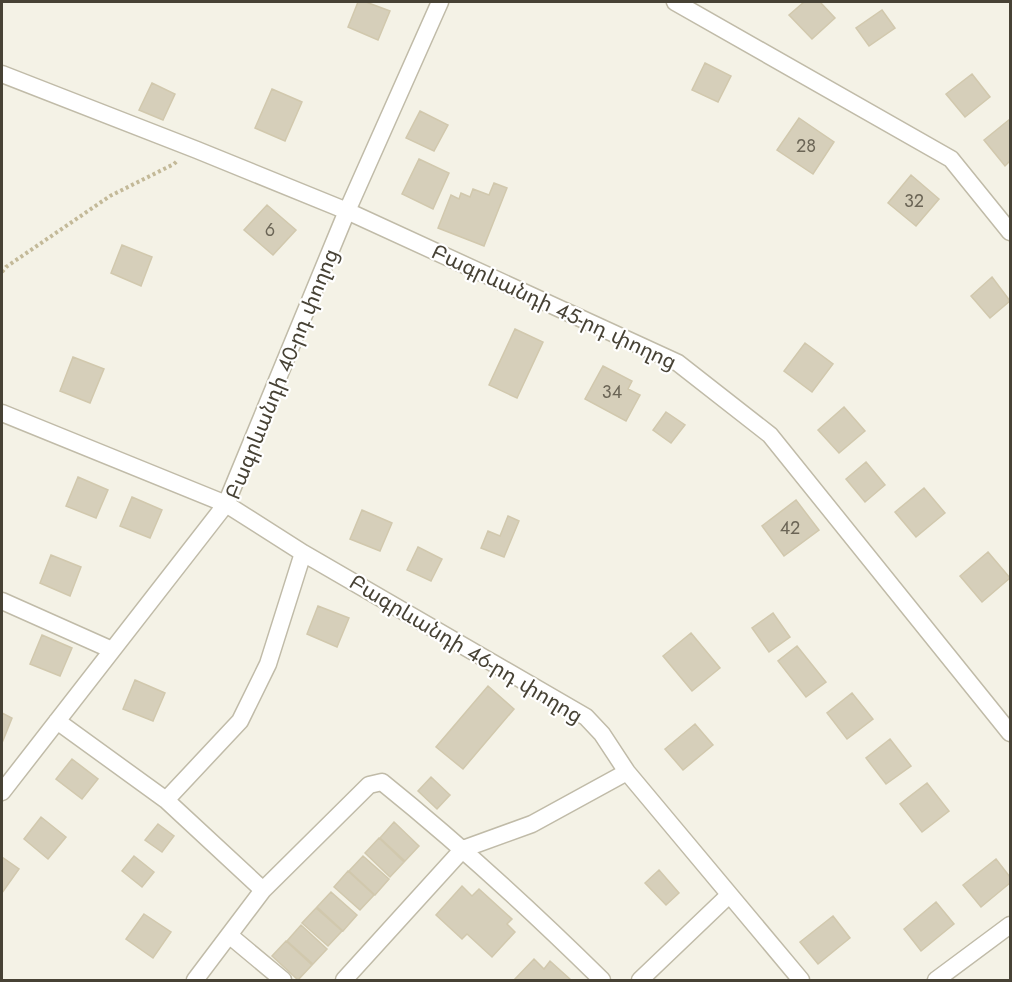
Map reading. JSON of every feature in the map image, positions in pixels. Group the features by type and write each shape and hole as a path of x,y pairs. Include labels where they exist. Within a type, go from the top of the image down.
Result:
{"street":[{"name":"Բագրևանդի 40-րդ փողոց","path":"303,553 226,504 347,212 440,2"},
{"path":"675,2 951,159 1011,232"},
{"name":"Բագրևանդի 45-րդ փողոց","path":"2,74 190,147 347,212 678,363 770,435 1011,733"},
{"path":"2,413 226,504 2,792"},
{"path":"166,800 240,722 268,663 303,553"},
{"name":"Բագրևանդի 46-րդ փողոց","path":"303,553 586,717 602,734 627,772 801,981"},
{"path":"2,601 112,650"},
{"path":"57,721 166,800 263,890"},
{"path":"344,981 463,849 532,824 627,772"},
{"path":"195,981 263,890 369,784 381,782 463,849 556,934 602,981"},
{"path":"640,981 729,895"},
{"path":"936,981 1011,925"},
{"path":"229,935 283,981"}],"path":[{"path":"2,272 110,196 174,164 190,147"}],"building":[{"path":"358,2 366,2 390,11 378,40 348,27"},
{"path":"804,2 820,2 835,18 812,39 789,15"},
{"path":"882,10 895,28 869,46 856,28"},
{"path":"705,63 731,76 718,102 692,90"},
{"path":"972,74 990,97 965,117 946,94"},
{"path":"152,83 175,94 163,120 139,110"},
{"path":"272,89 302,102 285,141 255,128"},
{"path":"420,111 448,125 434,151 406,138"},
{"path":"799,118 834,142 813,174 777,150"},
{"path":"1010,119 1010,161 1005,166 984,140"},
{"path":"419,159 449,173 433,209 402,194"},
{"path":"911,175 939,199 916,226 888,203"},
{"path":"494,183 507,188 484,246 438,228 451,195 459,199 461,193 470,197 473,189 489,195"},
{"path":"267,205 296,230 273,255 244,230"},
{"path":"122,245 152,257 141,286 111,273"},
{"path":"992,277 1010,301 990,318 971,296"},
{"path":"515,329 543,342 517,398 489,385"},
{"path":"805,343 833,364 812,392 784,371"},
{"path":"73,357 104,369 90,403 60,391"},
{"path":"603,366 632,381 628,389 640,395 626,421 585,399"},
{"path":"844,407 865,431 839,453 818,430"},
{"path":"666,412 685,425 671,443 653,430"},
{"path":"866,462 885,485 865,502 846,479"},
{"path":"78,477 108,490 96,518 66,506"},
{"path":"924,488 945,513 916,537 895,512"},
{"path":"132,497 162,510 150,538 120,526"},
{"path":"796,500 819,530 784,556 762,526"},
{"path":"362,510 392,523 380,551 350,539"},
{"path":"508,516 519,521 504,557 481,548 488,531 500,536"},
{"path":"418,547 442,559 431,581 407,570"},
{"path":"988,552 1010,578 982,602 960,576"},
{"path":"51,555 81,567 70,596 40,583"},
{"path":"318,606 349,618 337,647 307,634"},
{"path":"773,613 790,637 769,652 752,628"},
{"path":"691,633 720,668 692,691 663,656"},
{"path":"42,635 72,648 60,676 30,664"},
{"path":"797,646 826,682 806,697 778,661"},
{"path":"135,680 165,693 153,721 123,709"},
{"path":"488,686 514,709 463,769 436,747"},
{"path":"852,693 873,719 847,739 827,713"},
{"path":"2,713 12,718 2,743"},
{"path":"695,724 713,745 683,770 665,749"},
{"path":"890,739 911,766 886,784 866,758"},
{"path":"72,759 98,779 82,799 56,779"},
{"path":"431,777 450,795 437,809 418,791"},
{"path":"927,783 949,811 922,832 900,804"},
{"path":"41,817 66,837 48,859 24,839"},
{"path":"394,822 419,846 405,861 380,838"},
{"path":"158,824 174,836 162,852 145,840"},
{"path":"379,838 404,862 390,877 365,853"},
{"path":"134,856 154,872 142,887 122,871"},
{"path":"363,856 389,879 375,895 349,871"},
{"path":"2,857 19,869 2,893"},
{"path":"996,859 1010,877 1010,883 981,907 963,885"},
{"path":"659,870 679,893 666,905 645,883"},
{"path":"348,871 374,895 360,910 334,887"},
{"path":"462,886 472,896 479,889 512,919 507,924 515,932 492,957 467,934 462,939 436,915"},
{"path":"331,892 357,915 343,931 317,907"},
{"path":"936,902 954,924 921,951 904,929"},
{"path":"316,908 342,931 328,946 302,923"},
{"path":"144,914 171,932 153,958 126,939"},
{"path":"833,916 850,938 818,964 800,942"},
{"path":"301,925 327,949 313,964 287,941"},
{"path":"286,941 312,965 298,980 272,956"},
{"path":"534,959 544,969 550,961 571,980 514,980"}]}
